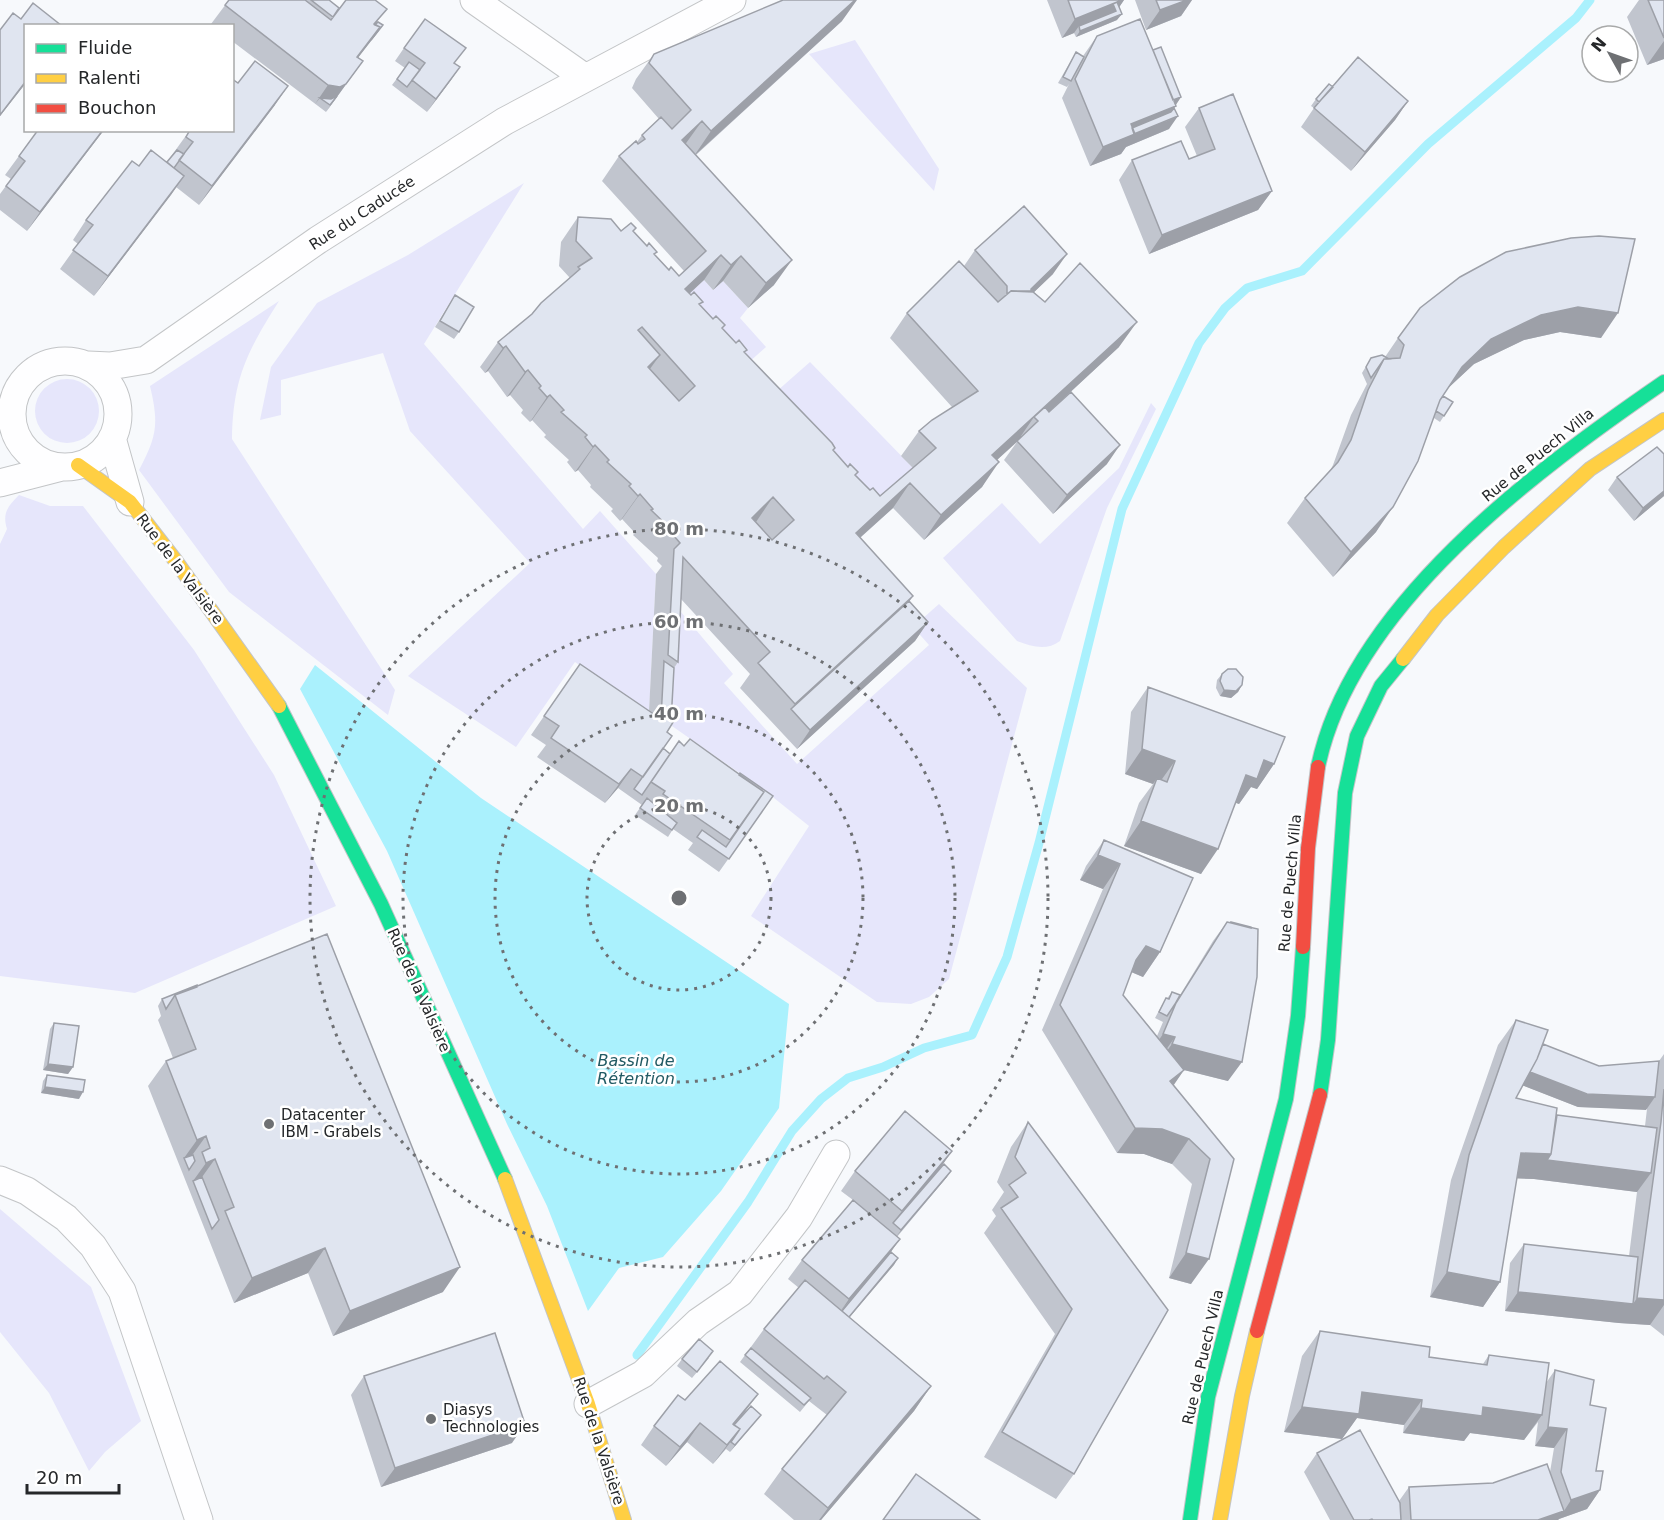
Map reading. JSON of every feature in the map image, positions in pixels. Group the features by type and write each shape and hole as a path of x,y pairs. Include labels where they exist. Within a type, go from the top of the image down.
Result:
{"main road":[{"name":"Rue de Puech Villa","path":"1190,1520 1211,1387 1295,1057 1309,840 1317,773 1328,727 1340,696 1368,651 1401,610 1472,531 1543,469 1606,420 1664,382"},
{"path":"1220,1520 1242,1396 1272,1269 1319,1100 1328,1040 1345,793 1357,736 1381,686 1437,615 1504,547 1590,469 1664,420"},
{"name":"Rue de la Valsière","path":"70,466 130,502 275,699 327,797 381,904 515,1201 588,1404 624,1520"}],"street":[{"path":"474,0 584,77"},
{"name":"Rue du Caducée","path":"88,365 110,366 146,360 318,240 506,121 584,77 732,0"},
{"name":"Rue du Caducée","path":"118,411 146,360"},
{"path":"0,380 30,374 58,361 88,365 110,384 118,411 112,438 104,451 92,460 0,481 14,400 20,385 30,374"},
{"path":"10,420 36,459 70,466"},
{"name":"Rue de la Valsière","path":"112,438 130,502"},
{"path":"588,1404 643,1374 698,1322 740,1293 799,1217 836,1154"},
{"path":"0,1180 27,1191 66,1218 93,1246 122,1291 198,1520"}],"shaded area":[{"path":"855,40 939,169 934,191 809,54"},
{"path":"524,183 424,344 583,529 600,511 656,574 649,713 575,662 516,747 408,676 530,563 410,431 383,353 281,380 281,415 260,420 271,367 317,303 408,255"},
{"path":"704,280 713,290 723,281 748,308 740,318 766,347 738,372 680,302"},
{"path":"279,301 258,336 244,366 235,399 232,439 395,690 388,715 229,592 139,470 150,448 155,430 155,410 150,386"},
{"path":"810,362 918,473 863,521 759,407"},
{"path":"67,379 85,385 93,393 99,411 93,429 85,437 67,443 49,437 41,429 35,411 41,393 49,385"},
{"path":"1151,403 1156,409 1107,508 1060,641 1050,646 1039,647 1017,641 943,558 1002,503 1040,544 1119,468"},
{"path":"19,495 50,506 83,506 194,650 274,775 336,906 135,993 0,976 0,544 7,529 5,518 7,510"},
{"path":"665,593 733,674 724,683 797,764 929,645 913,627 939,604 1027,688 949,979 929,997 911,1004 877,1002 751,916 809,826 764,790 659,717"},
{"path":"0,1209 91,1287 141,1421 105,1452 89,1471 49,1393 0,1332"}],"water":[{"name":"Bassin de Rétention","path":"315,665 481,798 789,1004 779,1108 721,1191 663,1257 619,1268 588,1311 547,1206 507,1124 387,851 300,689"}],"building":[{"path":"229,0 305,0 331,20 346,0 375,0 387,9 374,24 380,27 357,57 363,61 346,84 340,87 328,85 225,5"},
{"path":"311,0 329,0 339,8 333,17"},
{"path":"783,0 855,0 711,131 702,121 682,140 792,260 766,283 741,256 731,265 721,255 685,289 691,295 694,292 703,302 699,304 713,319 716,316 725,325 722,328 736,343 739,340 747,350 744,352 832,443 835,448 833,450 848,467 850,464 858,472 855,475 870,490 873,488 880,496 936,448 919,431 932,420 978,391 907,313 959,261 998,302 1011,291 1033,292 1045,302 1080,263 1137,322 992,455 999,462 941,515 910,483 856,533 913,596 795,704 758,663 770,652 683,557 678,662 668,655 674,549 680,543 674,536 676,534 651,510 653,509 640,494 638,496 629,486 631,484 607,462 609,460 595,445 593,447 585,437 587,435 561,412 564,410 550,395 547,397 539,388 541,386 528,370 525,372 506,346 503,348 498,342 580,269 578,267 592,258 576,241 578,217 611,219 621,231 631,223 636,228 633,231 647,246 649,243 657,252 654,254 669,270 671,267 679,276 706,251 619,156 636,141 638,144 645,139 642,135 661,117 672,129 691,110 649,63 654,54","holes":["642,327 695,386 679,401 648,367 660,355 638,330","773,497 794,520 772,540 752,518"]},
{"path":"1068,0 1122,0 1075,19"},
{"path":"1156,0 1187,0 1160,10"},
{"path":"1648,0 1664,0 1664,38"},
{"path":"1117,2 1122,14 1080,31 1079,26 1116,11 1113,4"},
{"path":"33,3 59,24 24,24 24,84 0,115 0,30 13,13 21,19"},
{"path":"425,19 466,48 454,63 460,67 436,99 412,80 425,63 404,48"},
{"path":"1140,19 1176,106 1131,124 1135,134 1103,147 1075,79 1097,36"},
{"path":"378,22 383,25 371,40 380,27 375,25"},
{"path":"1161,47 1181,97 1173,100 1153,50"},
{"path":"1076,52 1084,57 1071,81 1063,77"},
{"path":"1358,57 1408,101 1365,152 1314,108"},
{"path":"255,61 288,86 212,186 179,160 193,142 186,137 189,132 234,132 234,80 238,83"},
{"path":"409,62 420,70 407,87 397,79"},
{"path":"1329,84 1333,87 1319,102 1316,99"},
{"path":"1233,94 1272,191 1162,235 1132,160 1181,141 1189,159 1215,149 1199,108"},
{"path":"337,96 330,105 320,98 331,99"},
{"path":"1174,108 1178,116 1134,134 1132,128 1171,112"},
{"path":"37,132 101,132 40,212 6,186 25,161 19,156"},
{"path":"151,150 184,176 108,276 73,250 93,225 86,220 132,161 139,166"},
{"path":"177,150 184,154 174,168 167,162"},
{"path":"1024,206 1067,254 1031,291 1011,291 1007,294 1007,286 975,250"},
{"path":"1599,236 1635,239 1618,313 1578,307 1541,315 1491,339 1462,367 1440,400 1418,461 1393,507 1351,552 1305,498 1338,462 1351,440 1368,390 1384,359 1400,358 1404,345 1398,338 1420,308 1460,277 1506,252 1571,238"},
{"path":"455,295 474,307 459,332 440,321"},
{"path":"1382,355 1389,359 1384,359 1371,378 1366,367 1371,358"},
{"path":"1071,392 1120,445 1067,495 1017,441 1038,421 1034,417 1045,407 1049,412"},
{"path":"1443,396 1453,402 1444,416 1436,411"},
{"path":"1657,447 1664,454 1664,491 1643,508 1617,477"},
{"path":"909,601 928,622 810,730 791,709"},
{"path":"664,661 674,668 672,704 675,719 667,732 672,736 643,777 631,769 619,784 551,738 559,726 544,716 580,664 661,719"},
{"path":"1228,669 1236,669 1243,677 1242,685 1236,691 1224,690 1220,681 1222,674"},
{"path":"1148,687 1285,737 1274,764 1264,760 1257,779 1246,775 1218,849 1141,821 1157,778 1167,782 1175,761 1142,749"},
{"path":"690,739 764,792 730,840 663,794 665,791 651,782 679,741 684,746"},
{"path":"663,748 670,754 642,795 634,789"},
{"path":"740,773 773,796 729,859 697,837 702,830 726,847 764,792 739,775"},
{"path":"647,798 677,823 672,830 640,808"},
{"path":"1104,840 1193,878 1160,952 1146,946 1136,960 1123,995 1184,1070 1170,1081 1234,1159 1209,1259 1186,1253 1210,1159 1189,1139 1162,1129 1135,1128 1060,1005 1120,864 1098,855"},
{"path":"1227,922 1258,929 1257,977 1242,1062 1172,1044 1175,1037 1163,1034 1176,1003"},
{"name":"Datacenter IBM - Grabels","path":"327,934 460,1267 350,1311 325,1248 252,1278 225,1211 234,1207 215,1159 206,1163 202,1152 210,1148 206,1136 197,1140 166,1061 196,1049 175,995"},
{"path":"197,985 197,987 175,995 166,1009 162,999"},
{"path":"1172,992 1180,995 1167,1016 1159,1012"},
{"path":"1516,1020 1548,1030 1537,1059 1516,1098 1557,1108 1551,1154 1521,1153 1500,1282 1447,1272 1469,1155"},
{"path":"54,1023 79,1026 73,1067 48,1064"},
{"path":"1543,1044 1599,1066 1659,1061 1655,1097 1587,1094 1530,1072"},
{"path":"47,1075 85,1080 83,1092 45,1087"},
{"path":"1664,1089 1664,1300 1637,1298"},
{"path":"905,1111 952,1151 902,1211 855,1171"},
{"path":"1557,1115 1657,1128 1651,1173 1547,1160 1551,1154"},
{"path":"1028,1122 1168,1310 1074,1474 1002,1432 1072,1309 1001,1208 1018,1197 1009,1185 1026,1173 1015,1157"},
{"path":"193,1155 195,1161 189,1170 184,1158"},
{"path":"944,1164 951,1171 901,1230 893,1223"},
{"path":"202,1177 219,1220 212,1229 193,1181"},
{"path":"853,1200 900,1239 849,1299 802,1260"},
{"path":"1524,1244 1638,1257 1633,1304 1518,1292"},
{"path":"891,1252 898,1258 849,1317 842,1311"},
{"path":"805,1280 931,1386 828,1508 782,1469 846,1392 827,1376 824,1379 764,1329"},
{"path":"1320,1331 1430,1347 1429,1357 1487,1365 1489,1355 1549,1363 1542,1415 1483,1407 1482,1416 1421,1408 1422,1400 1362,1392 1359,1414 1302,1407"},
{"name":"Diasys Technologies","path":"495,1333 525,1424 395,1468 364,1376"},
{"path":"699,1339 713,1351 697,1372 682,1359"},
{"path":"751,1348 811,1398 804,1405 745,1355"},
{"path":"720,1361 758,1394 733,1424 740,1429 727,1445 700,1423 680,1447 654,1426 678,1395 685,1400"},
{"path":"1555,1370 1594,1380 1590,1405 1606,1408 1596,1471 1603,1471 1600,1490 1571,1500 1561,1472 1567,1429 1548,1427"},
{"path":"751,1406 761,1415 735,1445 731,1442 740,1429 734,1425"},
{"path":"1360,1430 1400,1503 1401,1520 1354,1520 1317,1453"},
{"path":"1547,1464 1564,1511 1538,1520 1411,1520 1409,1487 1493,1483"},
{"path":"916,1474 980,1520 883,1520"}],"waterway":[{"path":"637,1355 748,1202 792,1131 821,1099 848,1078 883,1067 924,1048 972,1035 1007,957 1039,843 1122,509 1199,343 1225,308 1247,288 1302,271 1428,144 1576,18 1590,0"}],"traffic: fast":[{"path":"1318,767 1337,708 1368,651 1408,598 1455,547 1507,500 1614,417 1664,382"},
{"path":"1320,1095 1328,1040 1345,793 1357,736 1381,686 1403,659"},
{"path":"279,706 381,904 505,1179"},
{"path":"1190,1520 1208,1397 1286,1099 1298,1016 1303,947"}],"traffic: slow":[{"path":"1403,659 1437,615 1504,547 1590,469 1664,420"},
{"path":"78,465 130,502 175,560 279,706"},
{"path":"505,1179 588,1404 624,1520"},
{"path":"1220,1520 1242,1396 1257,1331"}],"traffic: jam":[{"path":"1303,947 1308,848 1318,767"},
{"path":"1257,1331 1320,1095"}],"place":[{"name":"Datacenter IBM - Grabels","path":"269,1124"},
{"name":"Diasys Technologies","path":"431,1419"}]}
